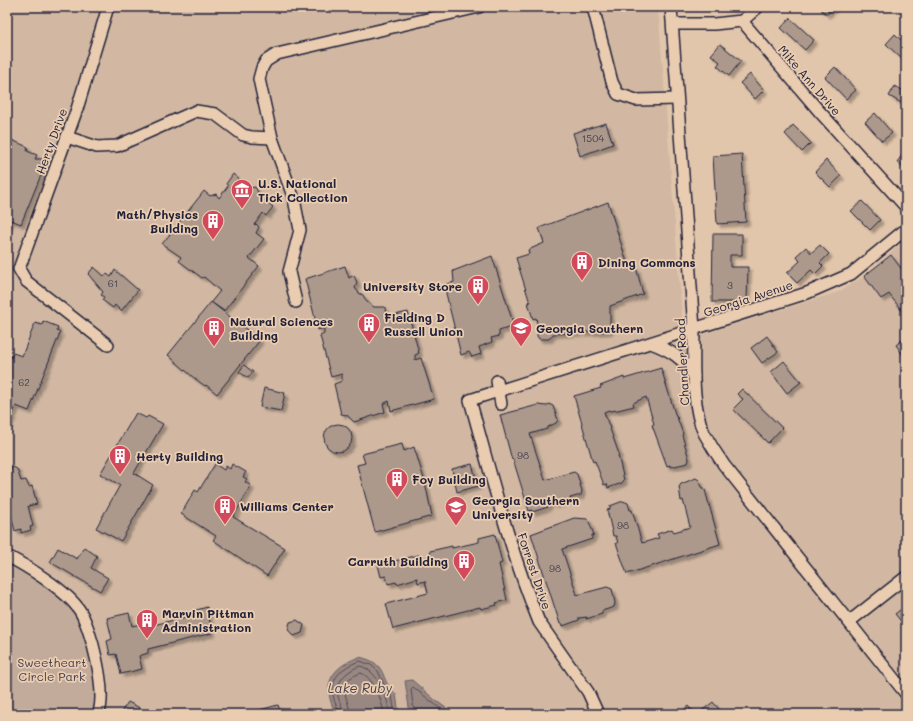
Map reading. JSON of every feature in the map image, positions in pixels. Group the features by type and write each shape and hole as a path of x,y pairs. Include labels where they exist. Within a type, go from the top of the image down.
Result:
{"street":[{"name":"Herty Drive","path":"108,7 67,137 18,269 26,281 108,346"},
{"path":"296,302 288,272 300,230 294,199 272,138 259,79 266,61 277,54 479,7"},
{"path":"593,7 614,90 618,94 636,100 677,99"},
{"name":"Chandler Road","path":"671,7 694,329 695,378 698,409 704,433 720,460 850,621 906,694"},
{"path":"673,24 714,24 742,21 758,7"},
{"name":"Mike Ann Drive","path":"742,21 819,111 906,207"},
{"path":"67,137 97,147 117,146 196,111 215,114 244,135 272,138"},
{"name":"Georgia Avenue","path":"470,400 498,386 651,343 807,293 851,274 906,229"},
{"path":"651,343 665,348 681,358 688,365 695,378"},
{"path":"498,386 500,404"},
{"name":"Forrest Drive","path":"470,400 522,582 539,622 588,692 598,714"},
{"path":"7,556 61,592 78,608 88,628 99,672 101,708 98,714"},
{"path":"850,621 906,577"}],"shaded area":[{"name":"Georgia Southern University","path":"7,7 658,7 684,340 838,292 863,277 906,239 906,714 7,714"}],"green space":[{"name":"Sweetheart Circle Park","path":"7,556 78,608 99,672 98,714 7,714"}],"water":[{"name":"Lake Ruby","path":"359,657 375,663 380,668 387,683 396,694 399,714 336,714 331,704 329,694 331,679 341,666"},
{"path":"412,680 454,714 410,714 405,681"}],"building":[{"path":"819,7 835,7 826,15"},
{"path":"790,18 814,40 805,50 781,28"},
{"path":"895,34 906,45 906,54 902,59 886,44"},
{"path":"720,44 741,61 729,76 717,66 720,62 711,55"},
{"path":"835,67 856,90 846,99 825,77"},
{"path":"750,74 764,90 755,99 740,83"},
{"path":"895,86 906,92 905,105 889,96"},
{"path":"875,113 892,133 882,141 865,122"},
{"path":"606,123 613,144 580,156 573,133"},
{"path":"793,125 811,143 802,152 785,134"},
{"path":"7,138 28,147 27,151 37,155 35,159 43,159 39,168 43,170 21,224 11,220 7,229"},
{"path":"906,150 906,169 897,162"},
{"path":"742,154 746,222 717,224 713,156"},
{"path":"826,160 841,176 830,187 815,172"},
{"name":"Math/Physics Building","path":"233,174 249,188 255,187 258,192 257,194 273,207 266,216 263,213 254,225 256,224 259,227 256,233 264,239 249,258 259,266 224,311 211,302 220,291 204,277 202,278 179,261 181,257 162,244 204,191 210,196 216,194 219,198 228,186 226,184"},
{"path":"862,201 880,220 870,230 851,211"},
{"name":"Dining Commons","path":"608,202 629,269 636,267 643,294 610,306 610,331 553,334 549,339 539,339 537,336 538,327 536,318 533,319 528,303 530,303 516,258 529,254 528,250 544,243 539,228"},
{"path":"713,234 742,234 742,255 730,255 730,267 748,267 747,302 712,302"},
{"path":"820,245 829,254 820,263 823,266 815,274 811,270 797,283 787,273 800,261 796,256 806,247 811,253"},
{"path":"891,255 906,275 906,316 889,294 881,299 864,276"},
{"name":"University Store","path":"492,256 514,326 499,331 499,336 491,338 492,342 479,347 481,354 472,357 469,352 461,355 444,285 454,282 453,271"},
{"name":"Fielding D Russell Union","path":"345,266 349,278 354,275 357,283 355,288 359,293 363,295 367,302 374,307 385,307 386,317 408,312 419,353 415,355 415,360 421,358 434,399 391,411 389,401 383,404 385,412 354,422 347,415 341,414 334,384 342,381 342,374 331,377 320,336 324,334 324,328 318,330 305,279"},
{"path":"94,267 104,276 107,274 111,277 115,270 138,290 121,311 115,305 113,308 102,300 104,297 101,295 103,292 88,274"},
{"name":"Natural Sciences Building","path":"211,302 260,340 217,394 194,378 168,355"},
{"path":"43,321 58,327 57,331 60,333 29,411 16,406 7,428 7,356 11,358 13,353 22,356 35,323 42,325"},
{"path":"767,336 778,352 762,363 751,348"},
{"path":"906,337 906,359 896,345"},
{"path":"784,361 801,382 787,393 771,372"},
{"path":"244,365 253,372 248,378 239,372"},
{"path":"661,368 676,417 683,434 682,435 689,459 688,463 670,467 670,465 667,466 652,425 654,424 646,397 633,403 634,406 604,412 619,454 624,480 622,483 608,488 607,484 604,485 595,461 593,462 574,396 601,388 600,386 624,377 624,379"},
{"path":"264,388 285,393 281,411 260,407"},
{"path":"742,389 782,428 768,443 733,409 743,399 737,394"},
{"path":"549,404 553,406 558,420 547,429 530,434 545,480 574,472 577,474 582,491 581,495 554,505 553,503 547,505 548,507 532,512 532,510 529,511 513,459 512,460 500,415 538,405 546,406"},
{"name":"Herty Building","path":"136,413 146,418 148,416 163,424 134,473 153,485 121,541 96,528 120,485 100,474"},
{"path":"338,424 348,428 352,438 348,448 338,452 328,448 324,438 328,428"},
{"name":"Foy Building","path":"402,444 404,451 414,447 425,482 432,516 375,532 357,465 365,463 362,454"},
{"name":"Williams Center","path":"215,464 224,470 226,466 230,469 232,464 246,472 243,477 247,479 245,482 251,486 233,517 285,548 267,576 213,540 216,536 181,514 195,490 198,492"},
{"path":"472,464 478,486 457,492 452,469"},
{"path":"13,467 17,469 21,481 26,480 29,487 32,486 37,504 28,506 33,526 30,527 31,530 21,533 21,529 15,531 10,511 7,512 7,468"},
{"path":"696,478 705,490 720,544 627,574 616,543 618,543 616,536 613,536 607,510 610,509 610,506 623,501 628,503 630,510 632,510 642,543 659,538 657,534 672,529 674,532 690,527 683,500 681,501 679,487 681,484"},
{"path":"574,518 588,519 594,535 592,535 592,539 562,549 577,595 607,587 612,589 615,603 614,607 602,611 602,614 586,619 587,617 579,618 579,620 563,626 563,624 560,624 531,534"},
{"name":"Carruth Building","path":"495,534 502,563 499,564 507,600 496,603 497,605 481,609 480,607 393,629 386,604 428,593 425,581 418,583 417,578 397,584 396,582 388,584 386,576 381,577 378,565 419,555 420,559 431,556 430,551 479,542 479,538"},
{"path":"84,547 97,556 91,568 108,578 100,591 50,562 58,548 77,559"},
{"path":"906,605 906,627 895,614"},
{"name":"Marvin Pittman Administration","path":"207,607 212,633 148,649 148,653 139,656 142,669 121,674 116,654 110,655 107,641 112,639 107,618 129,613 132,626 141,624 141,628 194,615 193,611"},
{"path":"297,620 304,625 302,633 294,636 288,630 290,622"},
{"path":"128,702 140,708 136,714 120,714"},
{"path":"713,702 723,714 699,713"},
{"path":"278,705 281,714 246,714 263,709"},
{"path":"688,706 695,714 679,714"}],"place":[{"name":"U.S. National Tick Collection","path":"242,210"},
{"name":"Math/Physics Building","path":"213,240"},
{"name":"Dining Commons","path":"582,282"},
{"name":"University Store","path":"478,306"},
{"name":"Fielding D Russell Union","path":"369,344"},
{"name":"Natural Sciences Building","path":"214,348"},
{"name":"Georgia Southern","path":"521,348"},
{"name":"Herty Building","path":"120,476"},
{"name":"Foy Building","path":"397,498"},
{"name":"Williams Center","path":"225,526"},
{"name":"Georgia Southern University","path":"456,526"},
{"name":"Carruth Building","path":"464,580"},
{"name":"Marvin Pittman Administration","path":"147,640"}]}
